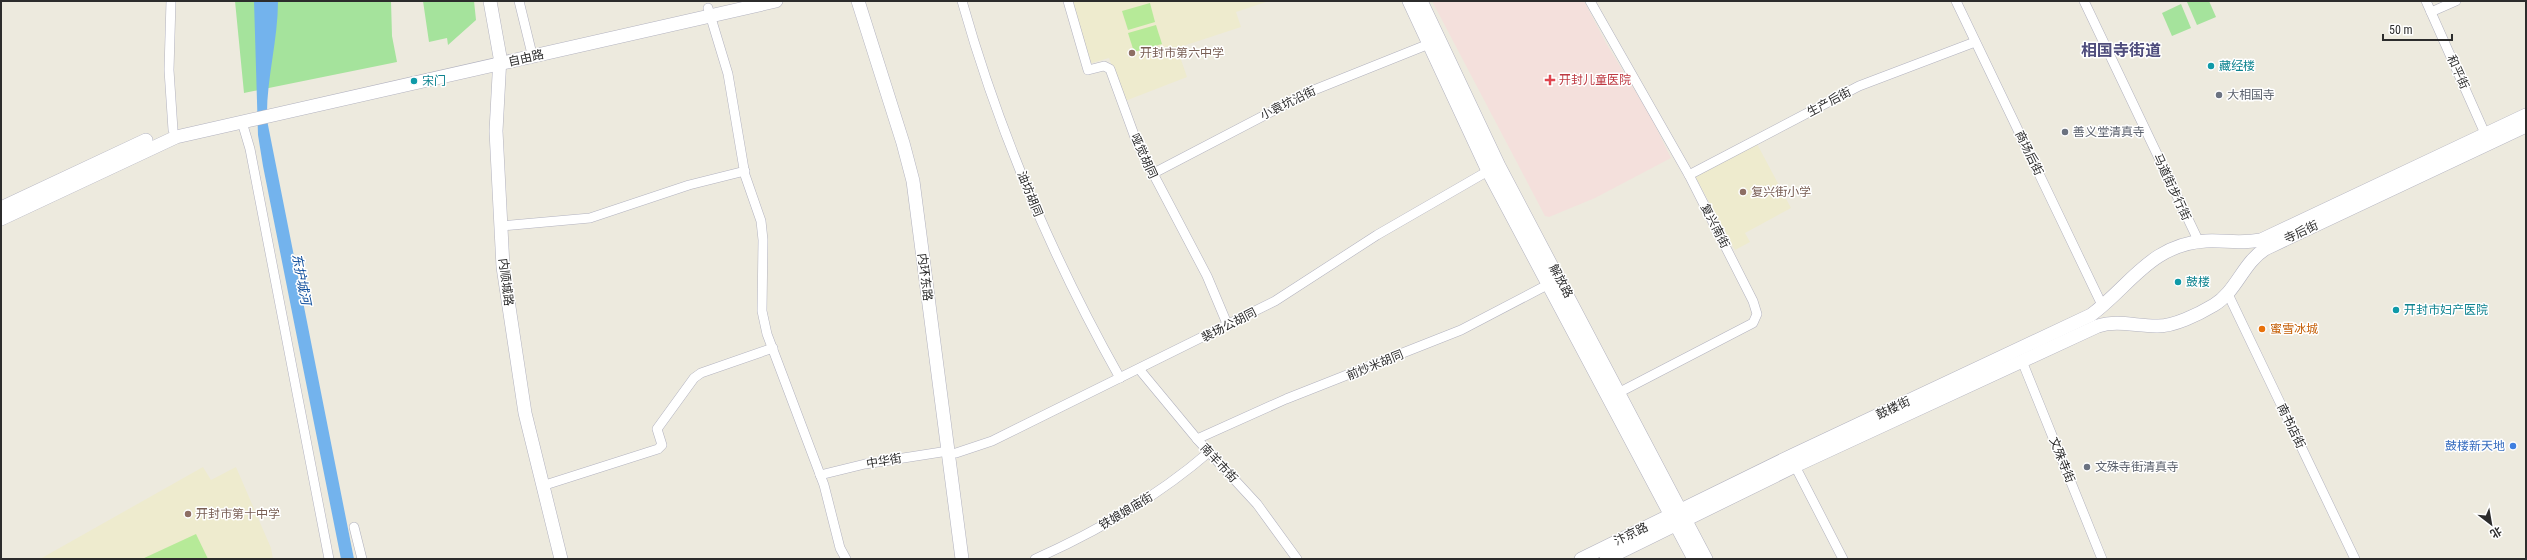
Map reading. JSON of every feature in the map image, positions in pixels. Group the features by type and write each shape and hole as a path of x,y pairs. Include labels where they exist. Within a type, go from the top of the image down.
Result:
{"street":[{"path":"171,1 169,70 173,130"},
{"name":"内顺城路","path":"490,1 500,61 496,131 503,267 525,412 561,559"},
{"path":"520,1 531,50"},
{"name":"自由路","path":"246,119 709,12 739,1"},
{"name":"自由路","path":"500,61 531,50 709,12 776,1"},
{"name":"内环东路","path":"858,1 905,149 912,181 952,452 970,559"},
{"name":"内环东路","path":"866,1 914,154 920,180 952,452 962,559"},
{"name":"油坊胡同","path":"962,1 980,65 1033,202 1067,279 1120,378"},
{"name":"哑觉胡同","path":"1068,1 1088,70 1104,66 1110,69 1137,143 1207,276 1228,326"},
{"name":"解放路","path":"1409,1 1488,171 1549,284 1679,516 1706,559"},
{"name":"解放路","path":"1421,1 1499,166 1620,392 1679,516 1694,559"},
{"name":"复兴南街","path":"1590,1 1689,175 1752,301 1757,314 1753,323 1620,392"},
{"name":"商场后街","path":"1956,1 2102,305"},
{"name":"马道街步行街","path":"2084,1 2199,242"},
{"name":"和平街","path":"2426,1 2487,138"},
{"path":"2431,12 2456,1"},
{"path":"709,12 728,74 745,171 761,220 763,240 762,311 773,348 820,475 840,548 846,559"},
{"name":"生产后街","path":"1689,175 1859,86 1975,42"},
{"name":"小袁坑沿街","path":"1152,174 1308,92 1428,44"},
{"name":"寺后街","path":"2087,331 2115,323 2156,326 2171,324 2214,305 2227,292 2251,259 2265,249 2487,138 2526,115"},
{"path":"1,208 129,147 173,130 246,119"},
{"path":"1,219 156,145 176,137 246,119"},
{"path":"246,119 250,149 329,559"},
{"name":"寺后街","path":"2102,305 2150,260 2184,245 2199,242 2243,243 2260,240 2487,138 2526,126"},
{"path":"501,226 590,218 690,185 745,171"},
{"name":"裴场公胡同","path":"952,452 992,441 1228,326 1275,301 1377,235 1488,171"},
{"name":"前炒米胡同","path":"1198,439 1286,399 1461,330 1549,284"},
{"name":"南书店街","path":"2227,292 2355,559"},
{"name":"鼓楼街","path":"1679,516 2091,315 2102,305"},
{"name":"鼓楼街","path":"1679,516 1795,466 2087,331"},
{"path":"542,486 658,449 662,445 657,429 694,378 718,367 773,348"},
{"name":"文殊寺街","path":"2022,361 2102,559"},
{"name":"南羊市街","path":"1139,369 1198,439 1258,504 1297,559"},
{"name":"中华街","path":"820,475 865,464 952,452"},
{"name":"铁娘娘庙街","path":"1035,559 1100,527 1151,496 1178,478 1210,452"},
{"path":"1795,466 1843,559"},
{"name":"汴京路","path":"1581,559 1679,516"},
{"name":"汴京路","path":"1606,559 1679,516"},
{"path":"354,527 362,559"}],"shaded area":[{"name":"开封市第六中学","path":"1070,1 1269,1 1236,12 1241,27 1177,48 1187,77 1125,101 1109,58 1088,64"},
{"name":"开封儿童医院","path":"1432,1 1584,1 1606,43 1651,117 1671,158 1595,198 1549,217 1545,216"},
{"name":"复兴街小学","path":"1756,142 1791,208 1745,233 1750,242 1735,250 1695,176"},
{"name":"开封市第十中学","path":"203,467 211,480 236,467 271,548 273,559 40,559"}],"green space":[{"path":"235,1 391,1 392,36 397,62 244,93"},
{"path":"423,1 474,1 476,20 448,45 447,38 429,42"},
{"path":"2209,1 2216,17 2197,25 2187,2"},
{"path":"1150,3 1155,22 1128,30 1122,11"},
{"path":"2181,4 2191,28 2172,36 2162,13"},
{"path":"1156,25 1162,44 1134,52 1128,33"},
{"path":"196,534 208,559 142,559"}],"water":[{"path":"254,1 278,1 276,31 268,90 267,120 354,559 341,559 263,166 258,135"}],"place":[{"name":"开封市第六中学","path":"1132,53"},
{"name":"藏经楼","path":"2211,66"},
{"name":"开封儿童医院","path":"1550,80"},
{"name":"宋门","path":"414,81"},
{"name":"大相国寺","path":"2219,95"},
{"name":"善义堂清真寺","path":"2065,132"},
{"name":"复兴街小学","path":"1743,192"},
{"name":"鼓楼","path":"2178,282"},
{"name":"开封市妇产医院","path":"2396,310"},
{"name":"蜜雪冰城","path":"2262,329"},
{"name":"鼓楼新天地","path":"2513,446"},
{"name":"文殊寺街清真寺","path":"2087,467"},
{"name":"开封市第十中学","path":"188,514"}],"district":[{"name":"相国寺街道","path":"2121,50"}],"water label":[{"name":"东护城河","path":"302,279"}]}
